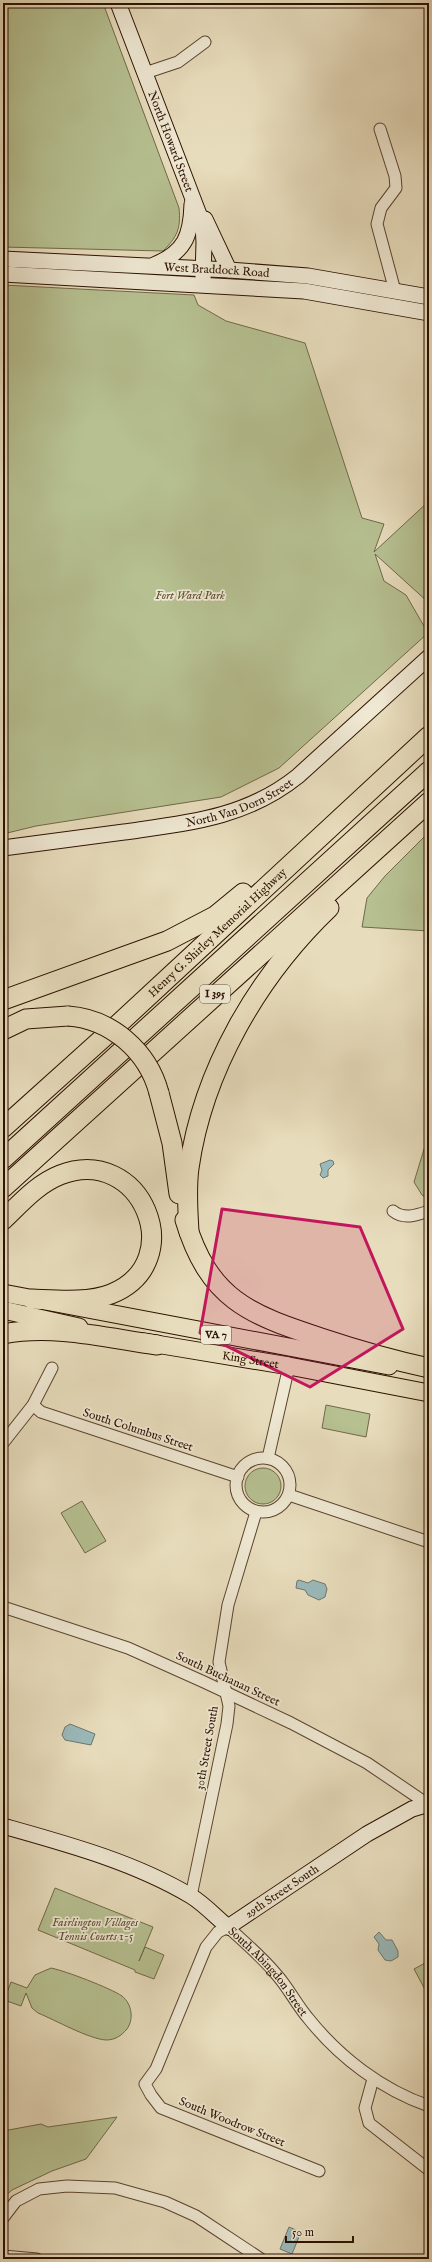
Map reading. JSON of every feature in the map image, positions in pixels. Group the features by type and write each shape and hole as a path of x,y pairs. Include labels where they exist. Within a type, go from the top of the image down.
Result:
{"highway":[{"name":"Henry G. Shirley Memorial Highway","path":"3,1128 113,1029 429,736"},
{"path":"7,999 152,947 203,922 264,876 394,768"},
{"path":"3,1159 429,771"},
{"name":"I 395","path":"3,1188 149,1054 429,802"},
{"path":"189,1232 188,1186 193,1146 202,1110 236,1028 284,958 315,921 429,810"},
{"path":"3,1030 26,1018 68,1016 85,1017 113,1030 137,1050 155,1079 172,1143 182,1209 189,1232 210,1276 231,1298 273,1323 379,1357 429,1368"},
{"path":"3,1194 48,1148"},
{"path":"3,1220 29,1195 48,1181 67,1173 90,1170 105,1172 128,1185 142,1200 147,1210 151,1232 149,1253 140,1273 129,1284 111,1294 102,1297 32,1299"},
{"path":"3,1334 25,1331 72,1332 157,1345"}],"main road":[{"name":"North Howard Street","path":"118,3 203,225 203,284"},
{"path":"152,266 178,252 186,240 191,228 195,202"},
{"path":"195,202 209,225 229,270"},
{"name":"West Braddock Road","path":"3,259 229,270 308,276 429,297"},
{"name":"West Braddock Road","path":"3,274 203,284 304,291 429,313"},
{"name":"North Van Dorn Street","path":"3,848 192,822 229,814 250,806 275,794 298,776 429,657"},
{"name":"King Street","path":"3,1294 429,1373"},
{"name":"King Street","path":"3,1310 157,1345 289,1366 429,1393"},
{"name":"29th Street South","path":"228,1927 367,1834 412,1809 429,1805"},
{"name":"South Abingdon Street","path":"3,1826 111,1859 150,1875 191,1896 228,1927"}],"street":[{"path":"145,73 178,62 205,42"},
{"path":"380,129 395,176 396,188 381,208 377,224 395,291"},
{"path":"393,1211 399,1216 410,1216 429,1211"},
{"path":"268,1458 289,1366"},
{"path":"3,1443 33,1405 52,1368"},
{"name":"South Columbus Street","path":"33,1405 41,1412 238,1477"},
{"path":"268,1458 278,1462 287,1471 291,1486 289,1495 284,1503 276,1510 263,1513 256,1512 245,1506 239,1497 236,1487 238,1477 243,1467 250,1462 268,1458"},
{"path":"289,1495 429,1542"},
{"name":"30th Street South","path":"191,1896 227,1724 229,1706 227,1692 221,1673 220,1654 228,1605 256,1512"},
{"name":"South Buchanan Street","path":"3,1607 128,1648 227,1692 292,1723 367,1763 429,1805"},
{"name":"South Abingdon Street","path":"228,1927 277,1974 308,2019 332,2044 373,2079 429,2106"},
{"name":"29th Street South","path":"145,2084 156,2069 206,1947 218,1932 228,1927"},
{"path":"373,2079 364,2108 369,2123 429,2170"},
{"name":"South Woodrow Street","path":"145,2084 161,2108 319,2171"},
{"path":"3,2218 16,2201 39,2189 67,2186 115,2188 165,2202 196,2216 261,2259"},
{"path":"3,2256 37,2259"}],"highlighted area":[{"path":"222,1209 360,1227 403,1329 310,1387 200,1333"}],"green space":[{"path":"3,3 103,3 179,208 179,227 175,237 163,251 3,247"},
{"name":"Fort Ward Park","path":"3,285 194,295 198,305 226,321 305,343 362,518 384,524 374,552 429,501 429,603 375,554 384,581 406,595 428,633 279,768 221,797 36,826 3,834"},
{"path":"429,832 429,931 362,927 367,898 385,876"},
{"path":"429,1111 429,1200 422,1195 414,1182 425,1146"},
{"path":"326,1405 370,1414 366,1437 322,1428"},
{"path":"267,1468 276,1473 280,1479 280,1493 276,1499 267,1504 259,1504 250,1499 246,1493 245,1482 250,1473 256,1469"},
{"path":"82,1501 106,1541 85,1553 61,1513"},
{"name":"Fairlington Villages Tennis Courts 1-5","path":"55,1888 153,1927 139,1961 145,1947 164,1955 154,1979 38,1930"},
{"path":"429,1961 429,1997 414,1969"},
{"path":"51,1968 88,1980 122,1996 128,2003 131,2012 131,2021 127,2029 120,2036 115,2038 109,2040 99,2039 81,2033 38,2013 32,2008 26,1993 21,2006 4,2000 11,1982 27,1988 35,1975"},
{"path":"117,2117 86,2159 52,2171 12,2190 3,2198 3,2131 41,2124 48,2127"}],"water":[{"path":"330,1160 333,1161 334,1164 328,1170 328,1176 323,1178 320,1175 322,1170 320,1164"},
{"path":"299,1580 308,1583 313,1580 325,1584 327,1589 325,1597 319,1600 308,1595 305,1590 296,1588 297,1581"},
{"path":"70,1724 95,1734 91,1745 65,1740 62,1735 65,1727"},
{"path":"379,1932 386,1940 392,1940 398,1951 398,1957 391,1961 385,1960 378,1950 379,1944 374,1937"},
{"path":"289,2227 301,2232 292,2254 280,2249"}]}
